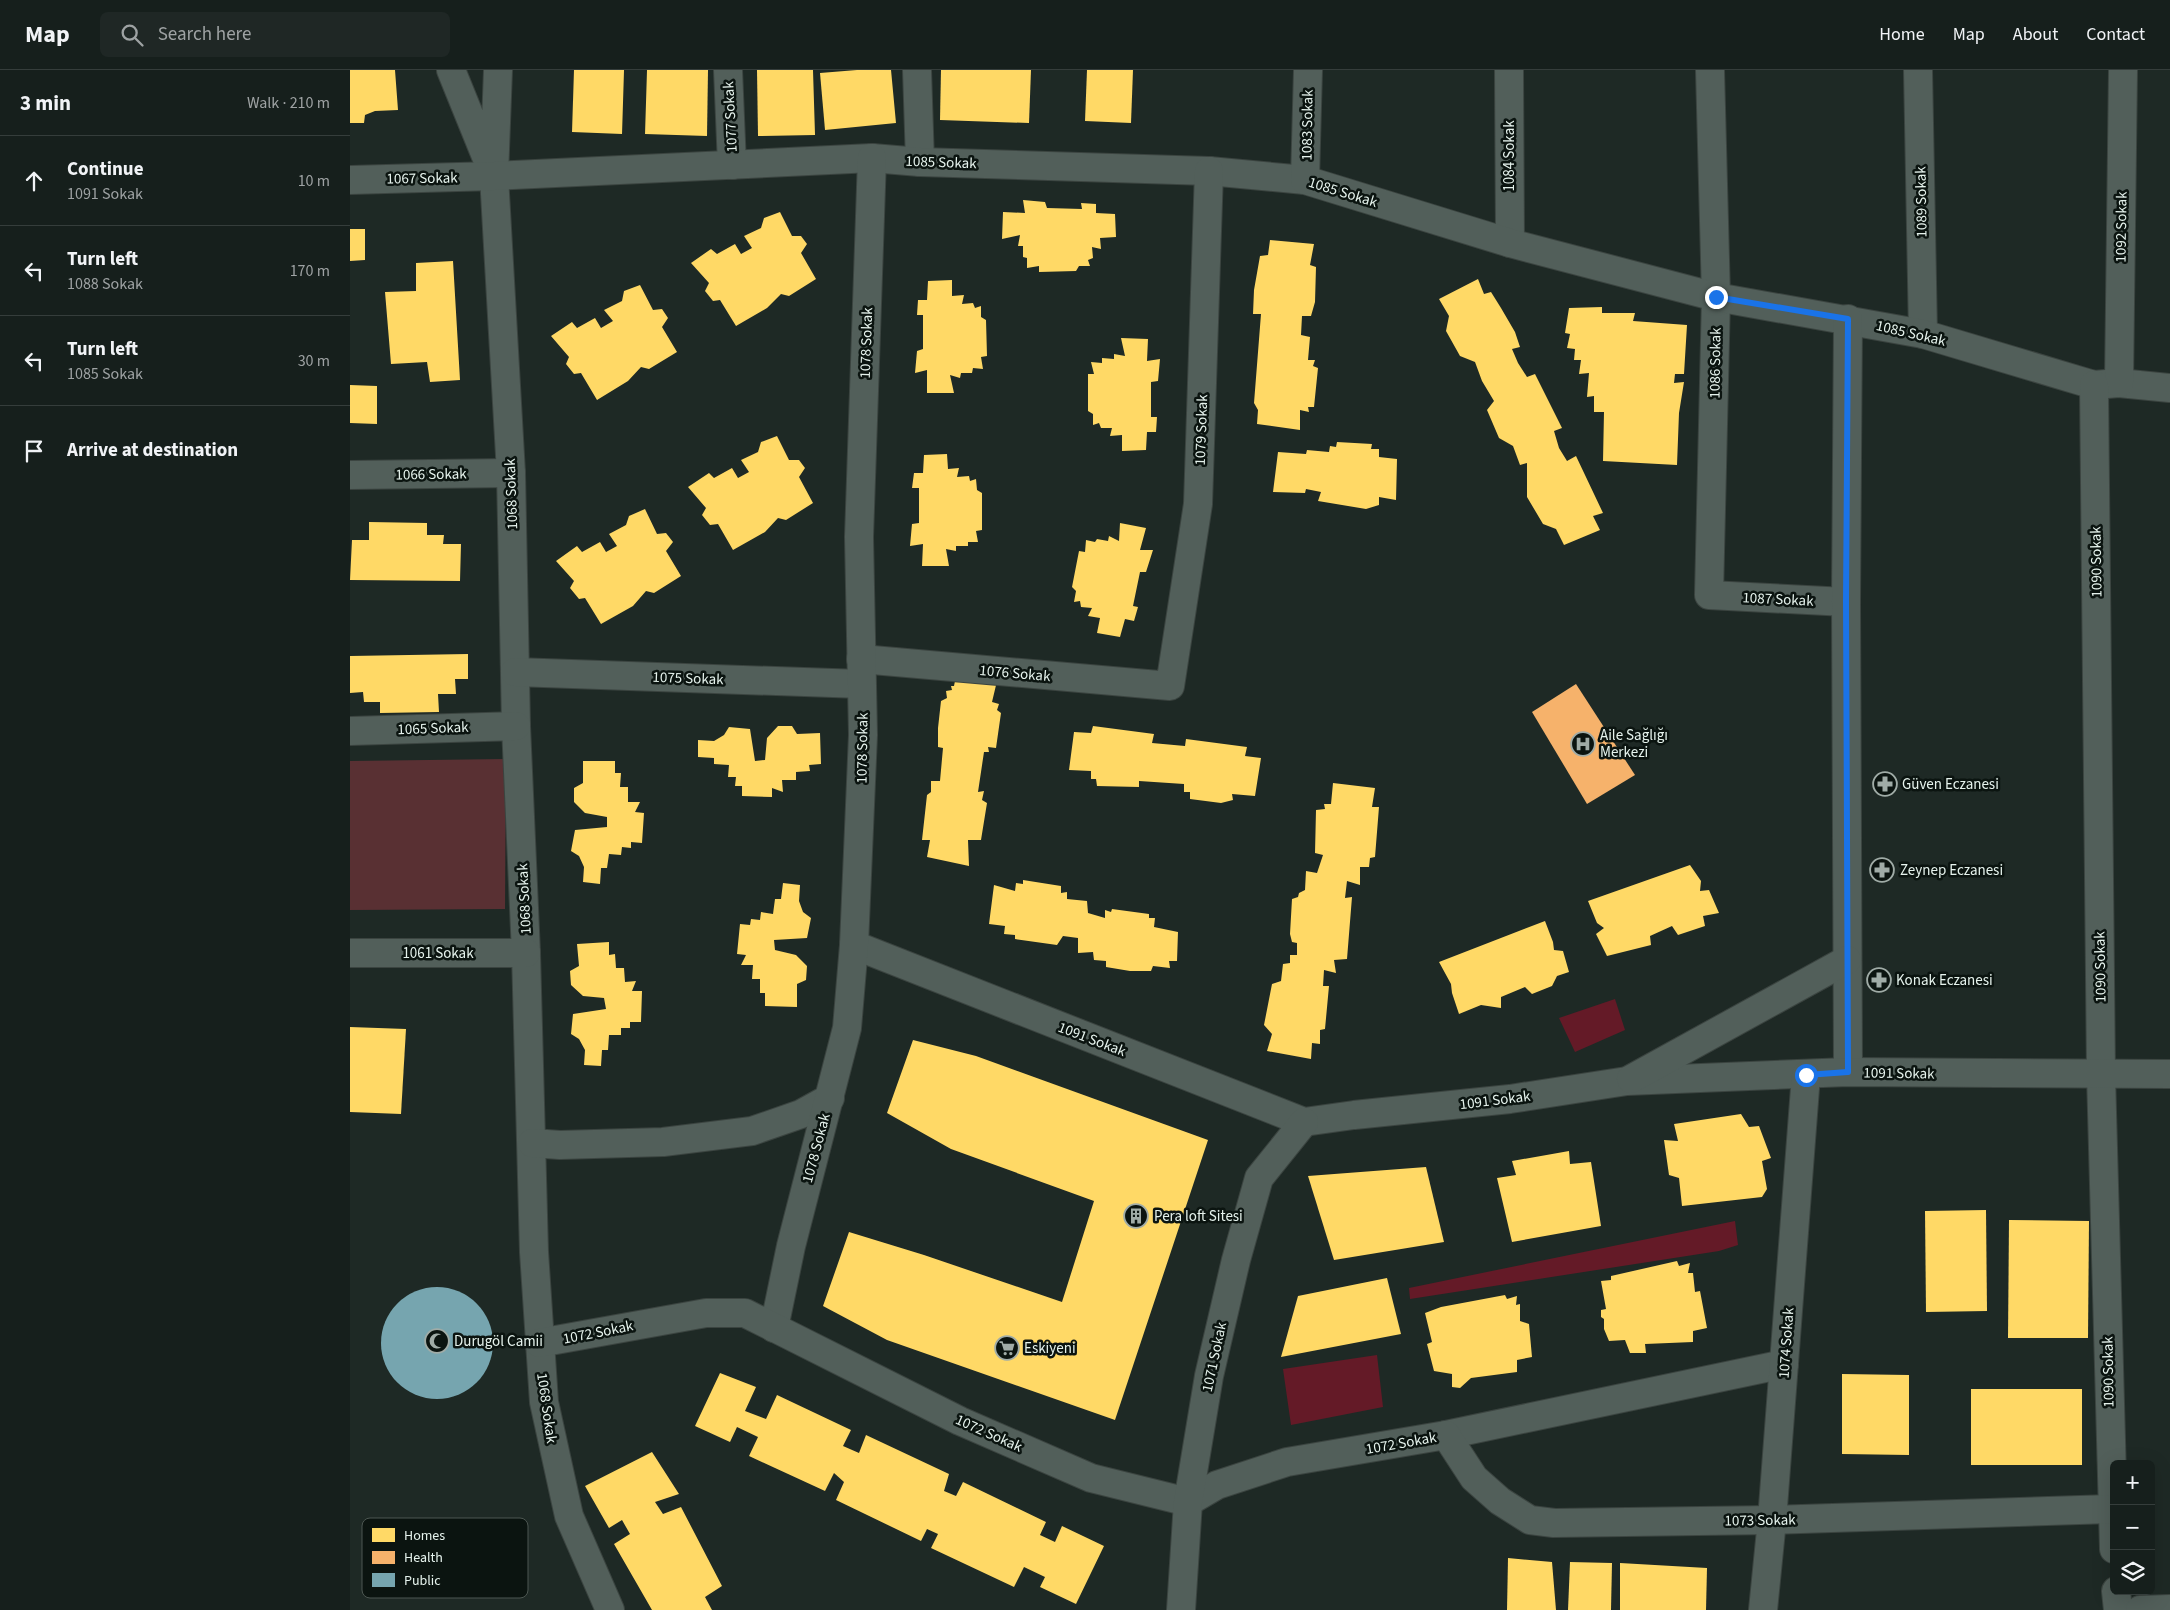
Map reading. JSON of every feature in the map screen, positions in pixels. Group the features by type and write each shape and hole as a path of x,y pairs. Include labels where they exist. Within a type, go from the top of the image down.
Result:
{"street":[{"name":"1068 Sokak","path":"451,70 494,176"},
{"name":"1068 Sokak","path":"498,70 494,176 511,473 516,726 526,953 534,1252 539,1343 544,1402 569,1516 610,1610"},
{"name":"1077 Sokak","path":"728,70 732,165"},
{"path":"917,70 920,162"},
{"name":"1083 Sokak","path":"1306,180 1308,70"},
{"name":"1084 Sokak","path":"1509,70 1510,243"},
{"name":"1086 Sokak","path":"1710,70 1716,297 1710,596"},
{"name":"1089 Sokak","path":"1918,70 1924,334"},
{"name":"1092 Sokak","path":"2107,384 2123,70"},
{"name":"1085 Sokak","path":"494,176 872,158 920,162 1210,171 1306,180 1510,243 1716,297 1924,334 2107,384 2170,388"},
{"name":"1078 Sokak","path":"774,1328 791,1246 847,1028 854,945 863,735 859,537 872,158"},
{"name":"1079 Sokak","path":"1170,686 1198,504 1210,171"},
{"name":"1067 Sokak","path":"350,180 494,176"},
{"path":"1848,319 1846,602 1846,960 1848,1072"},
{"name":"1090 Sokak","path":"2107,384 2101,1075 2111,1505"},
{"name":"1066 Sokak","path":"350,475 511,473"},
{"name":"1087 Sokak","path":"1710,596 1846,602"},
{"name":"1075 Sokak","path":"515,672 861,672"},
{"name":"1076 Sokak","path":"861,672 1170,686"},
{"name":"1065 Sokak","path":"350,731 516,726"},
{"name":"1091 Sokak","path":"854,945 1304,1122 1354,1115 1510,1100 1627,1081 1848,1072 2170,1074"},
{"name":"1061 Sokak","path":"350,953 526,953"},
{"path":"1627,1081 1846,960"},
{"name":"1074 Sokak","path":"1764,1610 1806,1075"},
{"path":"532,1143 560,1145 663,1142 752,1131 801,1114 830,1098"},
{"name":"1071 Sokak","path":"1181,1610 1188,1502 1209,1376 1236,1260 1259,1178 1304,1122"},
{"name":"1072 Sokak","path":"539,1343 706,1313 745,1313 960,1420 1091,1478 1188,1502 1217,1485 1287,1462 1446,1435 1784,1364"},
{"name":"1073 Sokak","path":"1446,1435 1474,1478 1500,1501 1530,1520 1554,1523 1772,1520 2110,1510"},
{"path":"2116,1595 2118,1610"},
{"path":"2140,1610 2170,1609"}],"shaded area":[{"path":"506,759 505,909 350,910 350,761"},
{"path":"1615,999 1625,1030 1575,1052 1559,1018"},
{"path":"1735,1221 1738,1245 1719,1251 1410,1299 1409,1288"},
{"path":"1377,1355 1383,1407 1291,1425 1283,1369"}],"building: Homes":[{"path":"350,70 395,70 398,110 375,111 365,115 364,123 350,123"},
{"path":"574,70 624,70 622,134 572,132"},
{"path":"647,70 708,70 707,136 645,134"},
{"path":"757,70 813,70 815,135 758,136"},
{"path":"891,70 896,123 825,130 820,73"},
{"path":"941,70 1031,70 1029,123 940,120"},
{"path":"1087,70 1133,70 1131,123 1085,121"},
{"path":"1023,200 1045,202 1047,208 1082,209 1081,203 1096,204 1096,213 1115,214 1116,237 1100,238 1101,249 1092,247 1093,258 1088,260 1090,266 1079,266 1076,271 1039,272 1039,266 1027,268 1027,258 1023,257 1023,246 1018,246 1020,235 1002,239 1003,212 1025,213"},
{"path":"780,212 792,236 801,236 807,244 801,253 816,279 789,296 781,294 767,308 736,326 720,300 713,301 705,291 709,283 691,263 711,249 717,254 735,244 741,254 752,248 744,236 761,228 764,218"},
{"path":"350,229 365,229 365,260 350,261"},
{"path":"1270,240 1314,244 1310,265 1316,267 1315,302 1311,316 1302,316 1301,335 1310,337 1308,360 1315,360 1313,366 1318,368 1314,407 1308,407 1309,412 1300,410 1300,430 1257,424 1258,410 1254,403 1261,314 1253,314 1254,290 1260,256 1268,255"},
{"path":"453,261 460,380 430,382 427,362 391,364 385,292 416,291 416,263"},
{"path":"1478,279 1484,294 1491,292 1515,332 1520,347 1512,349 1518,363 1527,377 1535,374 1562,428 1554,431 1559,448 1567,461 1576,456 1603,513 1593,516 1600,530 1564,545 1556,529 1543,524 1527,497 1527,463 1520,465 1513,446 1499,438 1487,410 1494,401 1482,381 1475,362 1460,356 1446,331 1449,316 1439,299"},
{"path":"952,280 952,296 964,295 962,304 973,303 975,308 981,306 981,317 986,320 987,356 981,357 983,369 973,368 972,373 961,373 960,378 950,375 954,393 927,393 927,370 915,373 917,351 923,349 923,315 917,315 918,300 927,300 928,281"},
{"path":"640,285 653,310 662,309 668,318 662,327 677,352 649,369 641,367 628,381 597,400 581,373 574,374 566,364 569,357 551,336 572,322 577,328 595,318 601,328 613,321 604,310 622,301 624,291"},
{"path":"1602,307 1602,313 1635,313 1633,321 1687,325 1684,374 1675,374 1674,383 1684,382 1679,413 1677,465 1603,461 1604,412 1594,412 1594,396 1587,397 1589,373 1579,374 1581,360 1574,360 1575,349 1567,348 1570,334 1565,333 1569,308"},
{"path":"1121,338 1148,339 1147,361 1160,359 1158,381 1151,382 1151,417 1157,417 1156,432 1147,432 1146,450 1122,451 1122,435 1110,436 1112,428 1101,428 1099,423 1093,425 1093,414 1088,411 1088,374 1094,374 1091,362 1102,363 1102,358 1114,359 1114,354 1125,356"},
{"path":"350,385 377,386 377,424 350,423"},
{"path":"777,436 789,460 799,460 805,468 799,477 813,503 786,520 778,518 765,532 733,550 718,524 710,525 702,515 706,508 688,487 709,473 714,478 732,468 738,478 749,472 741,460 758,452 761,442"},
{"path":"1337,442 1372,444 1371,449 1379,449 1379,457 1397,459 1396,500 1379,497 1379,505 1366,509 1318,501 1321,492 1306,489 1305,493 1273,492 1278,452 1306,454 1307,450 1329,452 1330,446 1336,447"},
{"path":"947,454 948,469 959,468 957,477 969,476 970,481 976,479 977,490 982,493 982,530 976,531 978,542 968,542 968,546 956,546 956,551 946,549 949,566 922,566 923,544 910,546 912,524 919,523 919,488 912,488 914,473 923,473 924,455"},
{"path":"645,509 657,534 666,533 673,542 666,551 681,576 654,593 646,591 633,606 601,624 585,598 579,599 570,588 574,581 556,561 577,546 582,552 600,542 606,552 617,546 609,534 626,525 629,516"},
{"path":"369,522 427,523 427,535 444,535 443,544 461,544 460,581 350,580 352,540 369,540"},
{"path":"1120,523 1146,528 1140,550 1153,550 1146,572 1140,572 1133,606 1138,607 1134,621 1125,619 1120,637 1097,633 1100,618 1088,616 1092,608 1081,607 1080,601 1074,602 1076,591 1072,587 1079,551 1085,552 1086,540 1095,542 1097,539 1108,541 1109,536 1119,541"},
{"path":"468,654 468,679 455,679 456,694 438,694 439,712 380,713 380,702 364,702 363,692 350,693 350,656"},
{"path":"956,676 997,681 992,702 999,704 997,710 1001,713 996,748 988,747 989,752 984,752 978,792 984,791 982,800 987,803 981,840 968,840 969,866 927,857 930,840 922,840 927,795 931,792 931,781 940,781 943,748 938,747 938,728 941,701 947,698 946,691 952,690 951,686 954,686"},
{"path":"778,726 792,726 797,734 820,733 821,764 809,765 810,771 796,772 796,780 782,780 783,792 772,788 772,797 742,796 742,786 735,786 736,777 728,777 729,765 714,764 714,758 698,757 698,740 714,741 724,735 729,727 750,729 755,761 765,760 767,738"},
{"path":"1093,726 1154,734 1152,743 1185,746 1186,739 1247,747 1245,756 1261,758 1255,796 1232,794 1233,800 1221,803 1190,799 1190,792 1184,792 1184,784 1139,781 1139,787 1097,786 1096,779 1091,779 1091,771 1069,770 1074,732 1091,733"},
{"path":"583,761 615,761 615,773 621,773 620,787 628,787 628,802 640,802 635,812 644,813 642,843 631,842 631,848 622,847 621,855 609,854 607,868 601,868 600,884 583,882 584,867 579,856 571,851 575,830 607,827 607,817 585,813 574,802 574,788 583,783"},
{"path":"1333,783 1375,788 1372,807 1379,807 1375,857 1370,858 1369,867 1360,867 1360,885 1347,881 1345,898 1352,897 1347,959 1334,960 1336,973 1324,970 1323,986 1329,986 1325,1029 1320,1030 1320,1044 1312,1043 1311,1059 1267,1051 1272,1034 1264,1025 1272,984 1281,981 1283,964 1290,963 1290,955 1297,955 1297,943 1292,942 1290,934 1292,899 1298,897 1299,893 1305,890 1306,871 1317,873 1323,855 1315,853 1316,810 1325,809 1324,804 1331,804"},
{"path":"1690,865 1701,881 1700,891 1709,890 1719,913 1703,916 1705,926 1678,935 1672,926 1650,936 1651,945 1607,956 1596,934 1604,928 1597,923 1588,901"},
{"path":"1023,880 1061,886 1061,893 1067,892 1067,899 1087,901 1088,913 1105,918 1105,910 1111,912 1112,909 1149,914 1149,918 1155,918 1154,927 1178,932 1177,961 1169,961 1170,968 1153,966 1151,971 1130,971 1106,967 1106,961 1094,960 1093,952 1078,953 1078,938 1063,936 1057,945 1015,939 1015,935 1004,934 1005,926 989,924 994,885 1015,891 1016,883 1023,884"},
{"path":"783,883 800,885 799,901 803,912 811,918 807,938 774,940 775,950 796,955 807,966 806,980 797,984 797,1007 765,1006 765,993 760,993 760,979 752,979 753,965 741,965 746,955 737,954 740,924 750,925 751,919 760,920 761,912 773,914 775,899 781,899"},
{"path":"1545,921 1554,950 1563,951 1569,972 1557,976 1552,986 1532,994 1525,987 1501,997 1501,1008 1481,1005 1459,1014 1451,984 1439,962"},
{"path":"609,942 609,955 615,954 616,968 624,968 625,982 636,981 632,991 642,991 641,1022 630,1022 630,1028 621,1028 621,1035 609,1035 608,1050 602,1050 601,1066 584,1065 585,1050 579,1039 571,1034 573,1014 606,1009 604,998 583,996 571,985 570,971 579,966 577,944"},
{"path":"350,1027 406,1029 401,1114 350,1112"},
{"name":"Pera loft Sitesi","path":"913,1040 976,1056 1208,1140 1115,1420 887,1340 823,1306 849,1232 924,1255 1062,1302 1094,1201 951,1149 887,1113"},
{"path":"1741,1114 1749,1127 1759,1126 1771,1158 1762,1161 1767,1189 1762,1197 1682,1206 1679,1178 1669,1175 1664,1140 1678,1141 1674,1124"},
{"path":"1569,1151 1570,1164 1591,1162 1601,1226 1512,1242 1497,1178 1516,1175 1512,1161"},
{"path":"1426,1167 1444,1242 1334,1260 1308,1176"},
{"path":"1986,1210 1987,1311 1926,1312 1925,1211"},
{"path":"2009,1220 2089,1221 2088,1338 2008,1338"},
{"path":"1677,1261 1679,1266 1690,1263 1688,1273 1693,1273 1695,1292 1700,1291 1707,1328 1693,1331 1693,1342 1645,1344 1646,1353 1630,1353 1625,1340 1609,1341 1604,1329 1604,1319 1601,1317 1601,1310 1606,1309 1601,1281 1611,1280 1611,1276"},
{"path":"1387,1278 1401,1334 1281,1357 1298,1296"},
{"path":"1505,1295 1507,1299 1517,1296 1516,1305 1520,1304 1520,1321 1529,1324 1532,1357 1517,1360 1517,1372 1471,1378 1460,1388 1452,1387 1452,1374 1434,1371 1427,1344 1432,1342 1425,1313 1441,1307"},
{"path":"720,1373 756,1387 745,1411 766,1419 777,1395 851,1430 843,1446 859,1453 866,1435 949,1474 944,1491 956,1496 963,1482 1046,1522 1040,1535 1055,1542 1062,1526 1104,1546 1076,1604 1040,1587 1045,1577 1024,1567 1014,1587 931,1548 938,1534 927,1529 921,1541 836,1500 844,1482 834,1473 825,1491 749,1456 758,1437 737,1427 730,1442 695,1426"},
{"path":"1842,1374 1909,1375 1909,1455 1842,1454"},
{"path":"1971,1389 2082,1389 2082,1465 1971,1465"},
{"path":"652,1452 679,1494 655,1502 663,1514 681,1507 722,1586 705,1597 712,1610 652,1610 614,1544 630,1534 622,1520 609,1528 585,1486"},
{"path":"1508,1558 1552,1562 1556,1610 1507,1610"},
{"path":"1570,1562 1612,1563 1611,1610 1568,1610"},
{"path":"1620,1563 1707,1568 1706,1610 1620,1610"}],"building: Health":[{"name":"Aile Sağlığı Merkezi","path":"1576,684 1635,775 1587,804 1532,712"}],"building: Public":[{"name":"Durugöl Camii","path":"437,1287 458,1291 477,1303 489,1322 493,1343 489,1364 477,1383 458,1395 437,1399 416,1395 397,1383 385,1364 381,1343 385,1322 397,1303 416,1291"}],"place":[{"name":"Aile Sağlığı Merkezi","path":"1583,744"},
{"name":"Güven Eczanesi","path":"1885,784"},
{"name":"Zeynep Eczanesi","path":"1882,870"},
{"name":"Konak Eczanesi","path":"1879,980"},
{"name":"Pera loft Sitesi","path":"1136,1216"},
{"name":"Durugöl Camii","path":"437,1341"},
{"name":"Eskiyeni","path":"1007,1348"}],"route":[{"path":"1716,297 1848,319 1846,960 1848,1072 1806,1075"}]}
